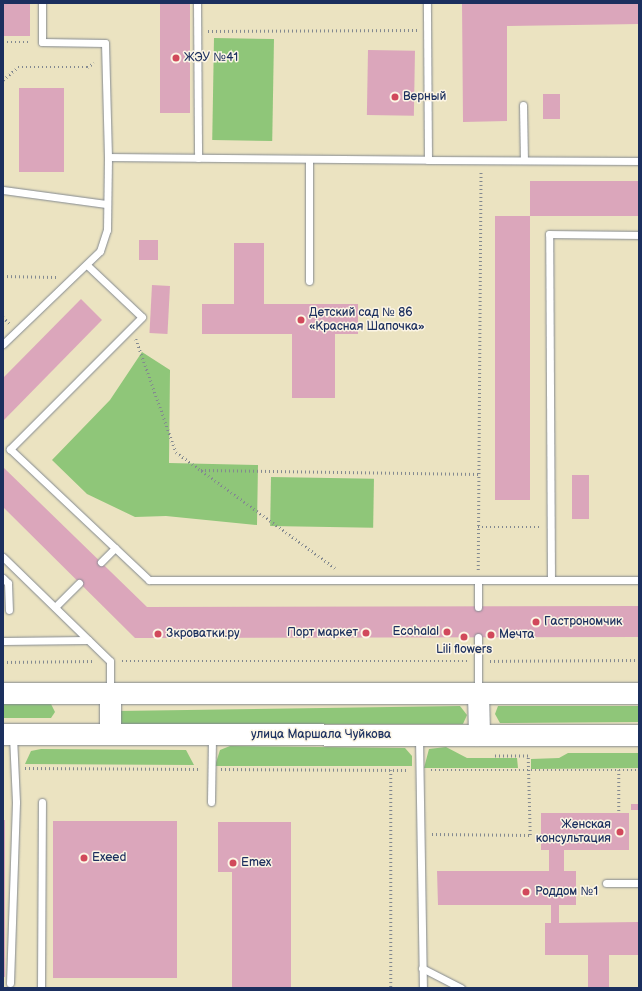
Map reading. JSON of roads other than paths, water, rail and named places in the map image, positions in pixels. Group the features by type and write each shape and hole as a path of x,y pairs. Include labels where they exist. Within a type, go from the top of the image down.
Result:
{"main road":[{"path":"3,693 639,693"},
{"path":"110,693 110,734"},
{"path":"478,693 479,735"},
{"name":"улица Маршала Чуйкова","path":"8,734 639,736"}],"lane":[{"path":"3,344 88,266 100,251 107,230 106,204 108,157 106,40 42,42 42,3"},
{"path":"197,3 198,158"},
{"path":"428,3 428,160"},
{"path":"523,105 524,160"},
{"path":"108,157 639,161"},
{"path":"309,159 309,281"},
{"path":"3,190 106,204"},
{"path":"551,580 549,234 639,235"},
{"path":"88,266 142,318 10,449 149,580 639,580"},
{"path":"101,562 115,548"},
{"path":"3,556 110,662 110,693"},
{"path":"3,578 8,583 9,610"},
{"path":"478,580 478,607"},
{"path":"55,607 79,583"},
{"path":"478,637 478,693"},
{"path":"3,641 88,640"},
{"path":"8,734 16,768 10,983"},
{"path":"211,802 212,735"},
{"path":"420,735 419,770 423,988"},
{"path":"41,988 42,802"},
{"path":"606,883 639,883"},
{"path":"422,968 461,988"}],"place":[{"name":"ЖЭУ №41","path":"176,58"},
{"name":"Верный","path":"395,97"},
{"name":"Детский сад № 86 «Красная Шапочка»","path":"301,320"},
{"name":"Гастрономчик","path":"536,622"},
{"name":"Ecohalal","path":"447,632"},
{"name":"Порт маркет","path":"366,633"},
{"name":"3кроватки.ру","path":"158,634"},
{"name":"Мечта","path":"491,635"},
{"name":"Lili flowers","path":"464,637"},
{"name":"Женская консультация","path":"620,832"},
{"name":"Exeed","path":"84,858"},
{"name":"Emex","path":"233,863"},
{"name":"Роддом №1","path":"526,892"}]}
